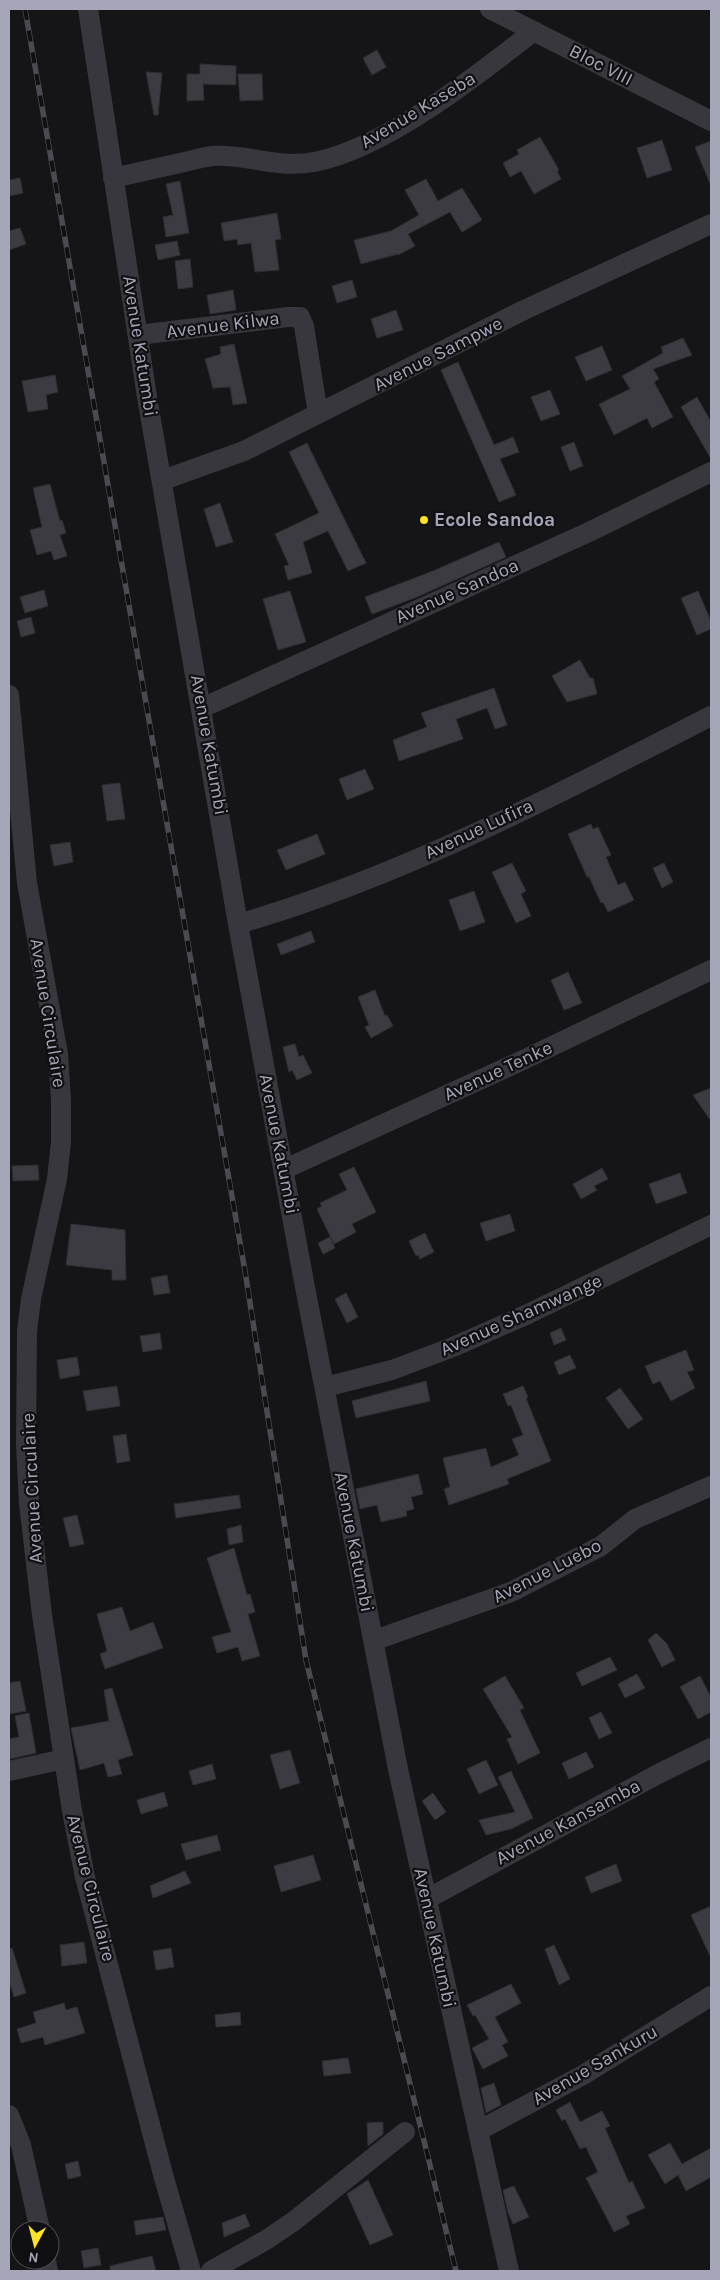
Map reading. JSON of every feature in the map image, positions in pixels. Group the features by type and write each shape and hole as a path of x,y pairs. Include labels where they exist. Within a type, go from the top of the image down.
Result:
{"street":[{"name":"Avenue Katumbi","path":"88,9 138,335 238,924 398,1769 509,2271"},
{"name":"Bloc VIII","path":"490,9 711,121"},
{"name":"Avenue Kaseba","path":"113,178 212,156 240,157 287,165 316,161 362,146 414,117 490,65 534,31"},
{"name":"Avenue Sampwe","path":"163,480 244,451 524,310 711,224"},
{"name":"Avenue Kilwa","path":"138,335 300,317 304,326 318,414"},
{"name":"Avenue Sandoa","path":"202,708 589,532 711,472"},
{"name":"Avenue Circulaire","path":"9,695 27,883 58,1054 61,1100 61,1142 57,1179 31,1299 27,1331 26,1444 29,1503 40,1596 64,1759 85,1877 116,1989 164,2178 191,2271"},
{"name":"Avenue Lufira","path":"238,924 296,907 470,835 711,716"},
{"name":"Avenue Tenke","path":"284,1170 521,1061 711,970"},
{"name":"Avenue Shamwange","path":"325,1387 392,1370 453,1347 528,1314 711,1225"},
{"name":"Avenue Luebo","path":"375,1640 511,1592 601,1546 635,1519 711,1486"},
{"name":"Avenue Kansamba","path":"427,1899 660,1773 711,1748"},
{"path":"9,1771 64,1759"},
{"name":"Avenue Sankuru","path":"478,2131 583,2075 711,1996"},
{"path":"9,2117 21,2145 38,2220"},
{"path":"210,2271 266,2240 294,2221 405,2132"}],"building":[{"path":"377,50 386,67 372,75 363,58"},
{"path":"200,64 236,66 236,85 203,84 204,100 187,101 187,74 200,74"},
{"path":"146,72 162,73 158,115 154,115"},
{"path":"238,74 262,74 263,100 240,101"},
{"path":"540,137 559,170 557,171 561,179 534,194 521,171 510,177 503,163 519,154 517,150"},
{"path":"662,140 672,170 647,178 637,148"},
{"path":"711,141 711,186 695,147"},
{"path":"20,178 23,193 9,196 9,180"},
{"path":"426,179 438,201 462,188 482,220 462,232 450,212 408,234 415,246 398,255 361,264 354,240 391,231 419,215 405,190"},
{"path":"180,181 189,233 166,237 163,217 173,215 166,184"},
{"path":"277,213 281,239 275,240 279,270 255,272 251,243 238,245 237,239 224,241 221,223"},
{"path":"20,228 26,244 9,250 9,231"},
{"path":"177,241 180,255 158,260 155,245"},
{"path":"190,259 193,287 178,289 175,261"},
{"path":"352,280 357,297 337,303 332,286"},
{"path":"233,290 236,310 210,314 207,295"},
{"path":"396,310 403,330 377,338 371,319"},
{"path":"683,338 692,355 653,369 659,379 654,382 673,417 652,428 647,418 614,435 599,404 630,389 622,376 663,353 661,347"},
{"path":"234,344 247,403 233,405 230,387 213,388 205,359 221,354 220,347"},
{"path":"602,346 612,370 586,381 575,357"},
{"path":"458,362 494,445 513,437 519,452 500,459 516,495 499,502 441,370"},
{"path":"55,375 58,392 46,395 48,409 28,412 22,381"},
{"path":"550,390 560,414 541,421 531,397"},
{"path":"697,397 711,422 711,459 681,407"},
{"path":"574,442 583,466 570,471 561,447"},
{"path":"307,443 366,563 348,571 328,531 303,542 312,573 288,580 284,566 289,565 275,534 319,513 289,452"},
{"path":"50,484 60,521 62,520 66,533 60,535 67,556 54,560 51,551 37,555 30,530 42,527 33,488"},
{"path":"220,503 233,542 216,547 204,509"},
{"path":"499,542 506,557 417,597 372,614 365,597 433,571"},
{"path":"44,590 48,606 25,613 20,597"},
{"path":"290,591 306,642 278,650 263,599"},
{"path":"698,591 711,621 711,629 697,635 681,598"},
{"path":"31,617 35,633 21,637 17,621"},
{"path":"580,660 590,678 593,678 597,694 567,702 552,676"},
{"path":"494,688 507,725 495,729 487,708 456,719 463,739 399,761 393,740 427,727 421,713"},
{"path":"365,769 374,789 347,800 339,779"},
{"path":"120,783 125,819 107,821 102,785"},
{"path":"591,824 593,829 598,827 611,855 606,857 618,885 625,882 634,900 608,912 603,902 601,903 589,877 587,877 568,834"},
{"path":"317,834 325,854 286,870 277,850"},
{"path":"70,842 73,862 54,866 50,845"},
{"path":"512,863 526,891 521,894 531,916 516,923 492,872"},
{"path":"664,863 673,882 662,888 653,868"},
{"path":"474,891 485,922 460,931 449,900"},
{"path":"311,931 315,942 281,955 277,944"},
{"path":"568,972 582,1003 564,1010 551,980"},
{"path":"375,990 385,1016 387,1015 393,1026 371,1038 365,1027 369,1025 358,997"},
{"path":"295,1044 299,1057 303,1055 312,1073 297,1080 292,1070 289,1072 283,1047"},
{"path":"711,1088 711,1121 693,1095"},
{"path":"38,1165 39,1180 13,1181 12,1166"},
{"path":"354,1167 376,1212 352,1224 356,1232 334,1244 317,1209 322,1206 320,1203 347,1190 339,1174"},
{"path":"602,1168 608,1179 594,1186 597,1190 581,1199 573,1184"},
{"path":"680,1173 687,1193 656,1204 649,1184"},
{"path":"510,1214 515,1231 486,1241 480,1223"},
{"path":"71,1224 125,1230 126,1280 112,1280 112,1270 66,1265"},
{"path":"425,1233 434,1252 420,1259 418,1255 416,1256 409,1241"},
{"path":"330,1237 335,1248 323,1254 318,1243"},
{"path":"167,1275 170,1293 154,1295 151,1278"},
{"path":"346,1293 358,1317 347,1323 335,1299"},
{"path":"561,1328 566,1340 554,1345 550,1333"},
{"path":"160,1333 162,1349 143,1352 140,1336"},
{"path":"686,1350 694,1370 687,1372 695,1388 671,1401 660,1381 653,1384 645,1366"},
{"path":"570,1355 576,1368 559,1375 554,1362"},
{"path":"77,1357 80,1375 60,1379 57,1360"},
{"path":"426,1381 430,1401 356,1418 352,1401"},
{"path":"117,1386 120,1406 87,1411 83,1391"},
{"path":"523,1386 551,1461 507,1479 509,1484 449,1505 444,1489 450,1487 443,1458 486,1448 491,1467 519,1455 512,1439 523,1435 511,1405 508,1406 503,1394"},
{"path":"620,1388 643,1419 628,1429 606,1398"},
{"path":"126,1434 130,1461 117,1463 113,1436"},
{"path":"418,1474 423,1494 411,1497 414,1509 406,1511 407,1516 381,1522 377,1505 360,1509 356,1489"},
{"path":"239,1495 241,1508 176,1518 174,1504"},
{"path":"77,1515 84,1544 70,1547 63,1518"},
{"path":"241,1525 243,1542 229,1545 227,1529"},
{"path":"234,1548 247,1595 250,1594 255,1612 248,1614 260,1656 242,1661 238,1647 217,1653 212,1637 231,1632 207,1558"},
{"path":"122,1607 130,1631 153,1622 163,1648 105,1669 100,1654 107,1651 97,1614"},
{"path":"656,1633 667,1644 675,1660 662,1667 648,1640"},
{"path":"610,1657 617,1670 582,1686 576,1673"},
{"path":"637,1674 645,1688 625,1698 618,1684"},
{"path":"505,1676 524,1708 520,1710 540,1753 518,1764 507,1739 512,1737 483,1689"},
{"path":"700,1676 711,1697 711,1712 698,1719 680,1687"},
{"path":"20,1681 26,1711 9,1714 9,1683"},
{"path":"112,1688 133,1755 118,1760 122,1774 108,1777 104,1763 80,1770 71,1728 109,1721 104,1690"},
{"path":"601,1712 612,1733 599,1739 589,1718"},
{"path":"29,1713 36,1753 10,1759 9,1739 19,1737 15,1716"},
{"path":"290,1750 300,1783 280,1789 270,1755"},
{"path":"586,1752 594,1767 569,1779 562,1763"},
{"path":"486,1760 498,1785 479,1794 467,1769"},
{"path":"212,1764 216,1779 193,1785 189,1771"},
{"path":"511,1771 533,1818 511,1829 486,1835 479,1820 515,1812 498,1777"},
{"path":"164,1792 168,1806 141,1814 137,1800"},
{"path":"433,1793 446,1812 435,1820 422,1801"},
{"path":"217,1835 221,1850 186,1860 181,1844"},
{"path":"313,1855 321,1880 281,1892 274,1866"},
{"path":"616,1864 622,1881 591,1893 585,1877"},
{"path":"185,1871 191,1883 153,1898 150,1886"},
{"path":"711,1906 711,1958 691,1915"},
{"path":"84,1942 87,1963 62,1966 60,1945"},
{"path":"554,1945 570,1979 559,1985 545,1949"},
{"path":"12,1948 26,1993 14,1997 9,1981 9,1949"},
{"path":"171,1948 174,1967 156,1970 153,1951"},
{"path":"511,1984 521,2003 495,2017 508,2042 502,2045 508,2056 483,2069 472,2048 489,2039 467,2005"},
{"path":"64,2003 66,2010 77,2007 85,2033 45,2045 43,2037 21,2043 17,2029 36,2023 33,2012"},
{"path":"240,2012 241,2025 216,2027 215,2015"},
{"path":"348,2058 351,2073 324,2076 322,2061"},
{"path":"494,2083 501,2105 486,2113 481,2088"},
{"path":"570,2102 580,2122 602,2111 610,2126 605,2128 629,2183 632,2181 645,2208 626,2216 630,2224 614,2232 586,2178 598,2172 586,2147 580,2149 565,2119 562,2121 556,2110"},
{"path":"383,2122 383,2134 368,2146 367,2123"},
{"path":"670,2143 682,2164 711,2148 711,2177 686,2191 678,2175 665,2184 648,2155"},
{"path":"78,2161 81,2176 68,2179 65,2164"},
{"path":"368,2180 393,2235 370,2245 347,2194"},
{"path":"514,2186 529,2217 513,2224 508,2213 503,2190"},
{"path":"245,2214 250,2226 224,2237 222,2223"},
{"path":"163,2217 166,2230 136,2235 134,2221"},
{"path":"98,2248 101,2265 84,2268 81,2251"},
{"path":"152,2256 156,2271 110,2271 110,2266"}],"railway":[{"path":"25,9 245,1271 306,1660 456,2271"}],"place":[{"name":"Ecole Sandoa","path":"424,520"}]}
